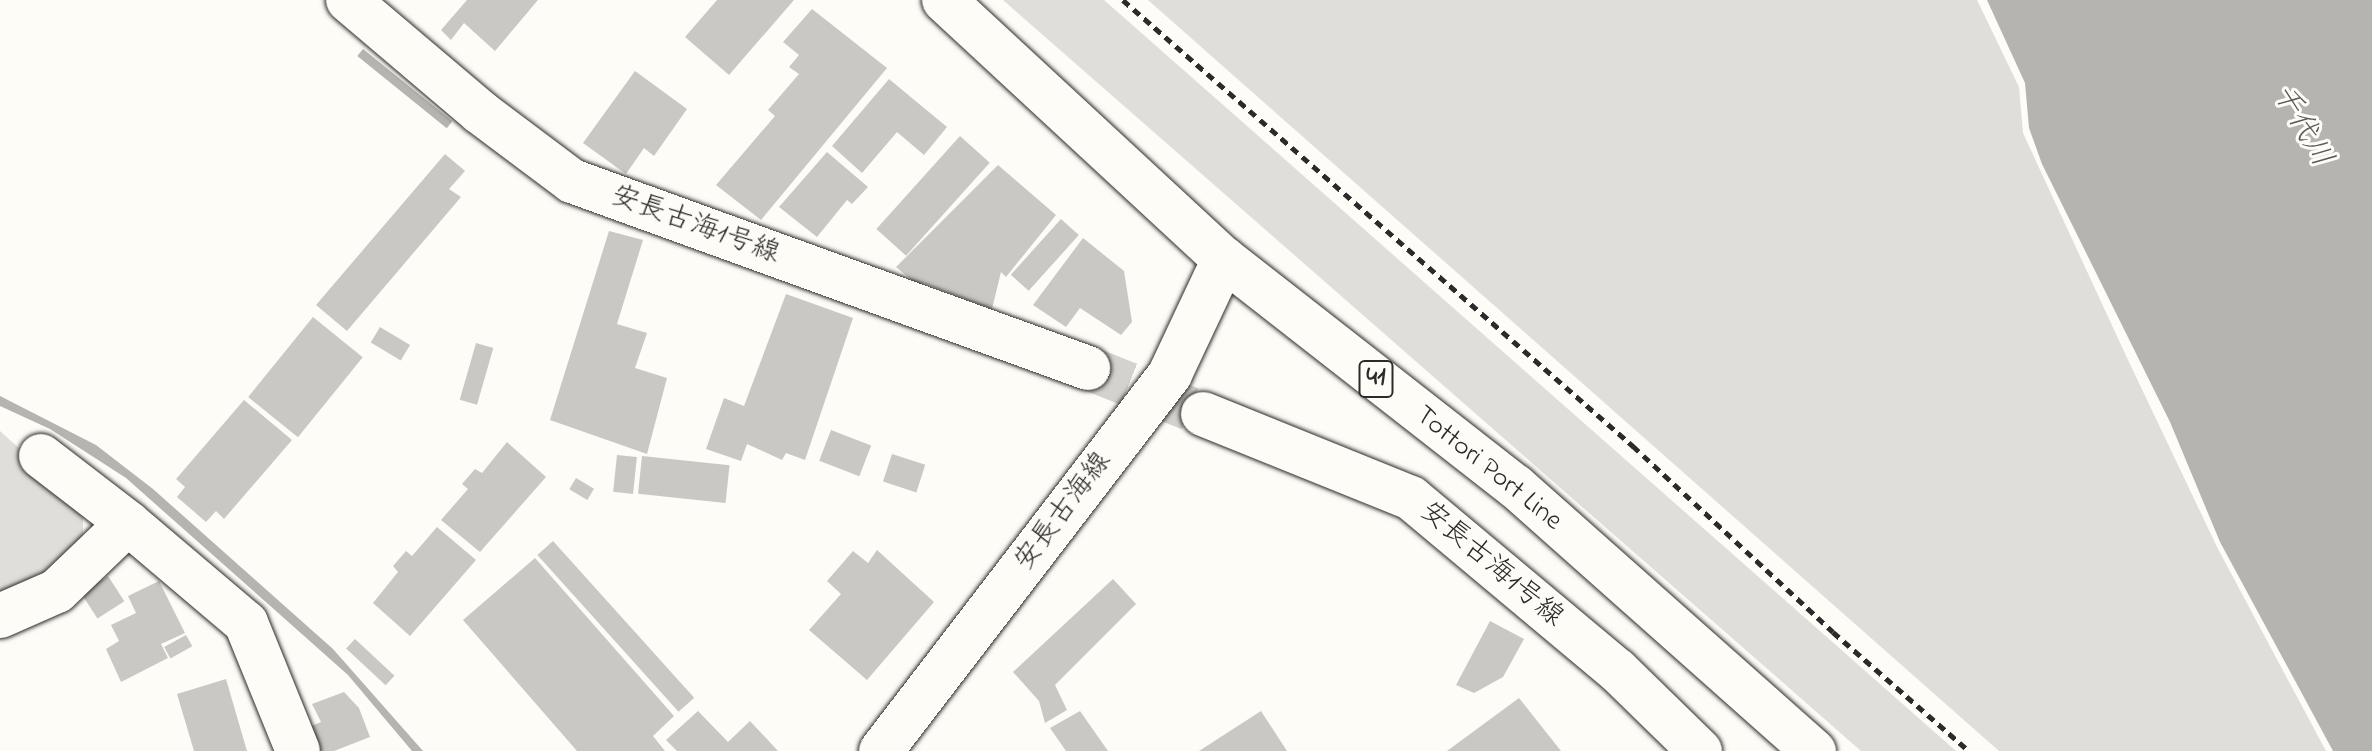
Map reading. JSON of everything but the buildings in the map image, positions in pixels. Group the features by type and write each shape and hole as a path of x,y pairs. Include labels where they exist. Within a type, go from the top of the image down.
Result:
{"street":[{"name":"安長古海1号線","path":"348,0 480,112 572,181 1088,368"},
{"name":"Tottori Port Line","path":"944,0 1224,259 1515,486 1814,751"},
{"name":"安長古海線","path":"881,751 1170,374 1224,259"},
{"name":"安長古海1号線","path":"1203,414 1411,498 1617,670 1700,751"},
{"path":"41,456 128,523 246,623 298,751"},
{"path":"0,616 57,591 128,523"}],"path":[{"path":"1123,0 1633,446 1833,632 1969,751"}],"shaded area":[{"path":"1003,0 1104,0 1956,751 1861,751"},
{"path":"1148,0 1977,0 2019,87 2023,133 2128,360 2217,547 2326,751 1999,751"},
{"path":"0,431 83,506 83,540 64,562 0,599"}],"water":[{"name":"千代川","path":"1987,0 2372,0 2372,751 2333,751 2220,542 2170,422 2042,164 2029,128 2025,83"},
{"path":"363,49 452,121 447,128 357,56"},
{"path":"0,396 96,445 153,489 333,649 423,751 412,751 348,675 126,478 50,429 0,406"}],"tunnel":[{"path":"1088,368 1203,414"}]}
